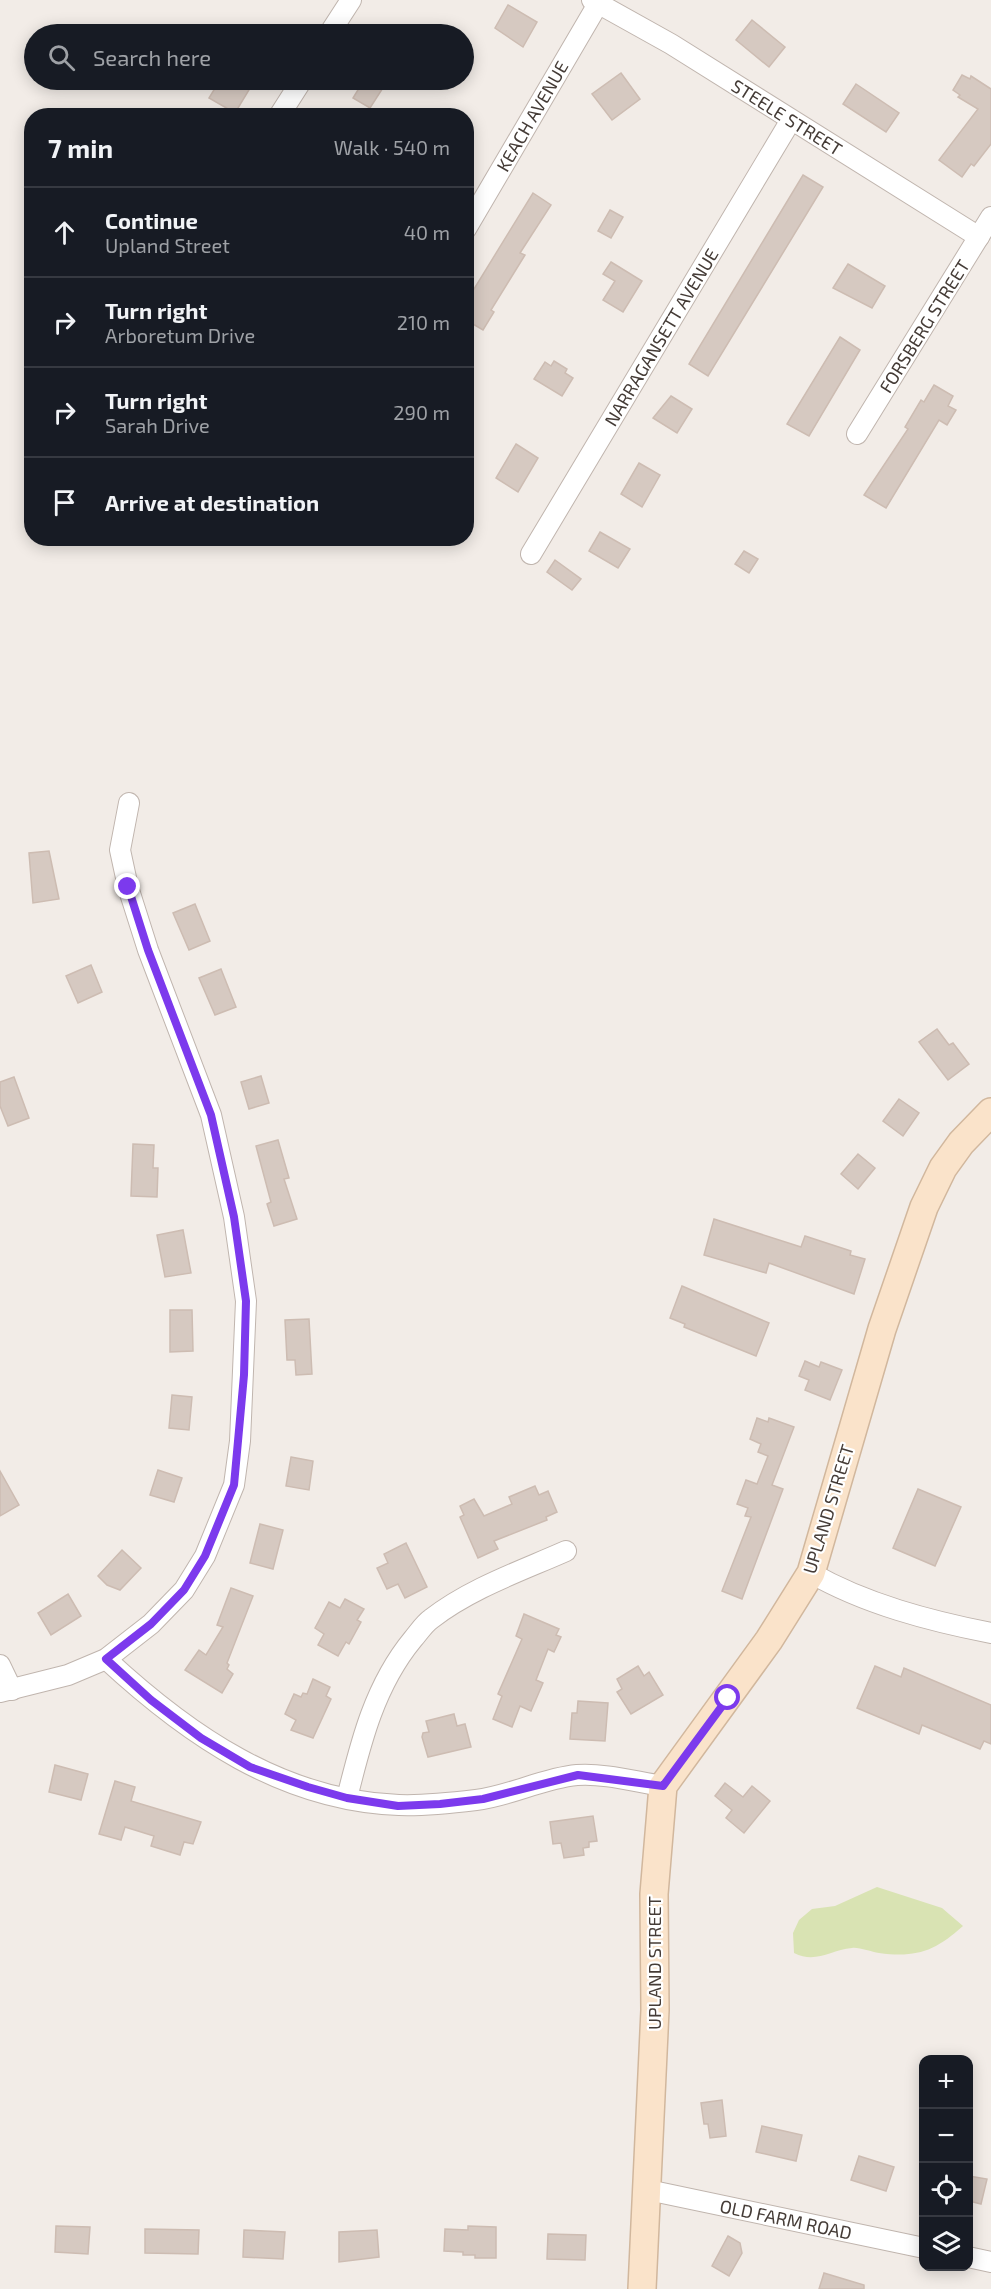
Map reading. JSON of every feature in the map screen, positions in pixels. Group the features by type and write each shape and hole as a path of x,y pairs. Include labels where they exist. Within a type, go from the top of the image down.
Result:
{"street":[{"path":"335,24 351,0"},
{"name":"STEELE STREET","path":"595,2 671,44 979,237"},
{"name":"KEACH AVENUE","path":"474,215 595,2"},
{"path":"284,108 296,90"},
{"name":"NARRAGANSETT AVENUE","path":"531,554 791,120"},
{"name":"FORSBERG STREET","path":"857,434 991,217"},
{"path":"0,1665 6,1691 68,1676 106,1659 151,1624 184,1590 205,1556 234,1485 240,1442 246,1301 234,1217 211,1115 148,950 128,887 120,850 122,828 129,803"},
{"name":"UPLAND STREET","path":"642,2289 655,2010 654,1894 663,1786 769,1640 811,1573 882,1329 924,1207 943,1168 961,1143 991,1113"},
{"path":"347,1798 364,1732 382,1684 400,1655 429,1620 464,1598 566,1551"},
{"path":"811,1573 831,1584 876,1602 953,1626 991,1633"},
{"path":"106,1659 151,1700 211,1744 250,1767 347,1798 398,1806 440,1804 483,1799 578,1775 663,1786"},
{"name":"OLD FARM ROAD","path":"648,2190 919,2247"},
{"path":"973,2258 991,2262"}],"green space":[{"path":"877,1887 942,1908 963,1926 934,1947 915,1953 879,1953 855,1948 816,1957 794,1953 793,1933 799,1920 812,1909 835,1906"}],"building":[{"path":"508,5 537,22 523,47 495,28"},
{"path":"752,20 785,47 769,67 736,40"},
{"path":"621,73 640,99 612,120 592,94"},
{"path":"962,75 970,79 971,76 991,89 991,144 974,166 971,164 962,177 939,160 978,109 958,97 960,95 953,90"},
{"path":"856,84 899,113 886,132 843,104"},
{"path":"214,90 249,90 238,108 226,108 209,98"},
{"path":"358,90 382,90 370,108 353,98"},
{"path":"803,175 823,187 708,376 689,364"},
{"path":"533,193 551,205 520,253 525,255 491,310 494,312 483,330 474,325 474,289"},
{"path":"610,210 623,217 611,238 598,231"},
{"path":"611,262 642,281 623,312 603,300 615,281 603,274"},
{"path":"848,264 885,286 872,308 833,288"},
{"path":"840,337 860,350 809,436 787,424"},
{"path":"554,361 567,369 565,373 573,378 562,396 534,379 545,362 551,366"},
{"path":"934,385 953,396 948,406 956,410 947,425 939,420 886,508 864,495 908,429 905,427 921,400 924,402"},
{"path":"671,396 692,409 677,433 653,418"},
{"path":"516,444 538,458 518,492 496,478"},
{"path":"639,463 660,475 642,507 621,494"},
{"path":"600,532 630,549 618,568 589,551"},
{"path":"744,551 758,559 749,573 735,564"},
{"path":"555,560 581,579 572,590 547,572"},
{"path":"49,851 59,899 33,903 29,853"},
{"path":"195,904 210,941 189,950 173,913"},
{"path":"91,965 102,992 78,1003 66,976"},
{"path":"221,969 236,1007 215,1015 199,978"},
{"path":"937,1029 949,1045 953,1043 969,1064 948,1080 919,1042"},
{"path":"261,1076 269,1103 249,1109 241,1082"},
{"path":"14,1077 29,1118 8,1126 0,1106 0,1082"},
{"path":"899,1099 919,1113 903,1136 883,1121"},
{"path":"278,1140 289,1178 284,1179 297,1219 274,1226 267,1204 271,1202 256,1146"},
{"path":"133,1144 154,1145 153,1168 158,1168 157,1197 131,1196"},
{"path":"858,1154 875,1168 858,1189 841,1174"},
{"path":"714,1219 801,1247 805,1236 851,1251 850,1255 865,1259 854,1294 769,1263 766,1273 704,1255"},
{"path":"183,1230 191,1273 165,1277 157,1235"},
{"path":"682,1286 769,1323 756,1356 684,1327 685,1324 670,1318"},
{"path":"170,1310 192,1310 193,1351 170,1352"},
{"path":"309,1319 312,1374 296,1375 295,1360 287,1360 285,1320"},
{"path":"805,1361 819,1367 821,1362 842,1370 830,1400 805,1390 809,1380 799,1376"},
{"path":"172,1395 192,1397 189,1430 169,1428"},
{"path":"757,1418 768,1422 769,1418 794,1427 772,1485 783,1489 742,1599 722,1591 751,1517 745,1516 748,1508 737,1504 746,1480 757,1484 768,1456 758,1452 761,1444 750,1439"},
{"path":"291,1457 313,1461 309,1490 286,1486"},
{"path":"158,1470 182,1478 174,1502 150,1495"},
{"path":"0,1471 19,1505 0,1516"},
{"path":"535,1486 539,1495 548,1491 557,1512 546,1517 547,1520 494,1541 498,1549 478,1558 460,1517 464,1515 460,1506 474,1499 484,1516 512,1504 509,1497"},
{"path":"918,1489 961,1507 935,1566 893,1548"},
{"path":"260,1524 283,1530 273,1569 250,1563"},
{"path":"406,1543 427,1587 405,1598 398,1584 387,1589 377,1568 388,1563 384,1554"},
{"path":"122,1550 141,1568 120,1590 107,1585 98,1576"},
{"path":"231,1588 253,1596 227,1663 229,1665 227,1669 233,1674 222,1693 185,1670 199,1650 206,1655 223,1627 217,1625"},
{"path":"68,1594 81,1616 51,1635 38,1613"},
{"path":"345,1599 364,1609 357,1620 361,1622 349,1644 346,1642 338,1656 318,1645 324,1634 315,1628 329,1602 340,1608"},
{"path":"524,1614 559,1629 556,1635 561,1637 554,1652 548,1649 536,1680 543,1683 531,1711 520,1706 512,1727 493,1719 502,1696 498,1694 522,1639 516,1636"},
{"path":"638,1666 644,1676 649,1672 663,1695 631,1714 617,1692 622,1689 617,1679"},
{"path":"875,1666 901,1677 904,1668 991,1705 991,1744 984,1741 980,1749 922,1725 919,1734 857,1708"},
{"path":"313,1679 330,1687 326,1696 331,1699 313,1738 291,1730 296,1720 285,1714 294,1694 301,1697 303,1693 307,1694"},
{"path":"578,1701 608,1703 605,1741 570,1739 572,1713 577,1713"},
{"path":"454,1714 457,1726 465,1724 471,1747 428,1757 422,1737 423,1733 429,1732 426,1721"},
{"path":"55,1765 88,1774 81,1800 49,1792"},
{"path":"115,1781 135,1787 131,1801 201,1822 193,1844 184,1842 180,1855 151,1846 154,1836 125,1827 121,1840 99,1834"},
{"path":"725,1783 743,1797 752,1786 770,1801 744,1833 726,1818 732,1810 715,1796"},
{"path":"593,1816 597,1841 589,1842 589,1847 583,1848 584,1855 564,1858 561,1843 553,1844 550,1822"},
{"path":"722,2100 726,2136 710,2138 708,2124 704,2124 701,2103"},
{"path":"762,2126 802,2135 796,2161 756,2152"},
{"path":"859,2156 894,2167 886,2191 851,2180"},
{"path":"973,2177 987,2179 981,2204 973,2202"},
{"path":"56,2226 90,2227 88,2254 55,2252"},
{"path":"468,2226 496,2227 496,2258 475,2258 475,2255 463,2255 463,2252 444,2251 445,2229 468,2230"},
{"path":"145,2229 199,2230 198,2254 145,2253"},
{"path":"244,2230 285,2232 283,2259 243,2257"},
{"path":"377,2230 379,2257 339,2262 339,2232"},
{"path":"548,2234 586,2235 585,2260 547,2259"},
{"path":"728,2236 740,2243 742,2253 729,2276 712,2266"},
{"path":"824,2273 864,2285 864,2289 819,2289"}],"route":[{"path":"128,887 148,950 211,1115 234,1217 246,1301 244,1375 240,1442 234,1485 205,1556 184,1590 151,1624 106,1659 151,1700 201,1738 250,1767 347,1798 398,1806 483,1799 578,1775 663,1786 728,1698"}]}
